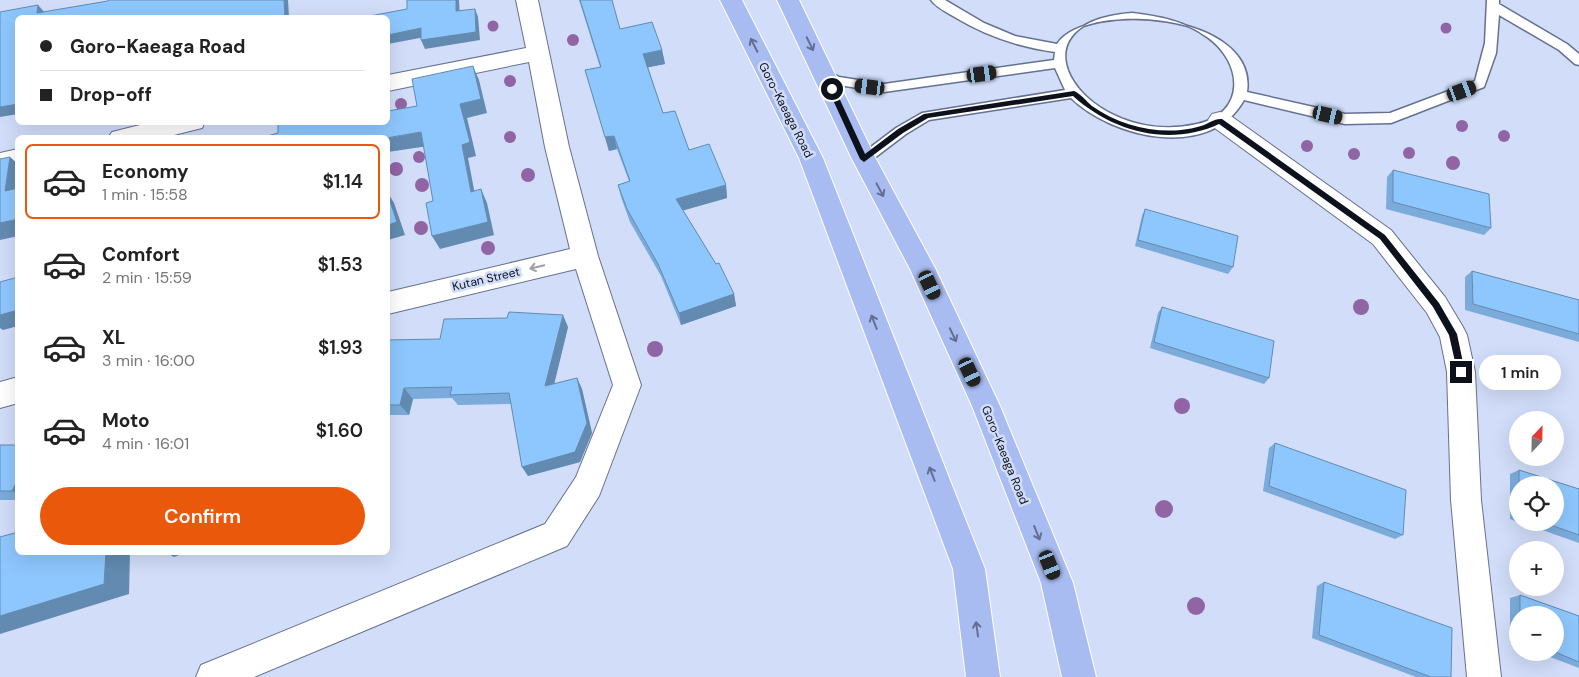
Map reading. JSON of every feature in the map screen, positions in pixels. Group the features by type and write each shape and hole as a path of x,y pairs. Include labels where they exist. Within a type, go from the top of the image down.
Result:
{"main road":[{"name":"Goro-Kaeaga Road","path":"731,0 811,158 969,569 983,677"},
{"name":"Goro-Kaeaga Road","path":"788,0 864,159 922,268 986,406 1057,583 1079,677"}],"street":[{"path":"213,677 556,535 588,486 627,385 585,256 557,147 527,0"},
{"path":"390,83 538,53"},
{"path":"1220,120 1382,237 1436,305 1453,334 1461,372 1466,500 1484,677"},
{"path":"134,135 180,125"},
{"path":"0,162 15,159"},
{"name":"Kutan Street","path":"390,303 585,256"},
{"path":"0,395 15,391"}],"lane":[{"path":"937,0 971,22 1001,36 1040,47 1060,49"},
{"path":"1240,95 1345,119 1391,118 1480,84 1489,64 1494,30 1493,3"},
{"path":"1493,3 1563,47 1579,61"},
{"path":"1132,9 1154,11 1175,16 1196,25 1214,36 1228,50 1238,64 1242,80 1240,95 1233,109 1220,120 1202,129 1180,132 1148,131 1132,128 1110,119 1090,107 1074,93 1062,74 1060,49 1066,35 1077,24 1093,16 1111,11 1132,9"},
{"path":"823,72 836,81 884,88 1060,63"},
{"path":"864,159 901,131 926,116 1074,93"}],"building":[{"path":"284,0 285,15 15,15 15,104 0,107 0,12 38,5 37,13 108,1"},
{"path":"407,0 456,0 456,11 475,9 476,32 421,40 421,28 390,35 390,15 375,15 407,9"},
{"path":"580,0 612,0 620,29 652,22 662,50 643,54 663,113 675,111 689,150 709,144 726,185 676,199 716,264 719,263 734,294 679,313 658,264 627,209 618,185 630,181 614,136 605,137 585,70 601,67"},
{"path":"473,66 481,99 460,104 470,142 462,145 471,192 481,189 488,222 432,236 426,203 433,201 421,132 390,137 390,135 271,135 278,133 278,125 390,125 390,111 417,106 412,79"},
{"path":"10,157 5,191 15,189 15,220 0,223 0,159"},
{"path":"1393,170 1489,194 1491,228 1393,202"},
{"path":"390,201 397,222 390,224"},
{"path":"1145,209 1238,236 1233,267 1138,240"},
{"path":"1472,271 1579,300 1579,334 1473,304"},
{"path":"15,278 15,311 0,315 0,282"},
{"path":"1162,307 1274,341 1269,378 1154,342"},
{"path":"509,312 563,315 545,386 577,378 587,423 575,452 522,467 509,393 450,395 452,387 404,388 400,405 390,405 390,340 440,339 444,319 507,318"},
{"path":"1275,443 1406,490 1403,535 1269,486"},
{"path":"0,445 15,445 15,485 12,491 0,491"},
{"path":"1519,470 1538,476 1519,476"},
{"path":"1564,484 1579,489 1579,535 1564,530"},
{"path":"15,533 15,555 106,555 104,584 0,616 0,537"},
{"path":"1324,582 1452,628 1451,677 1431,677 1319,635"},
{"path":"1520,596 1523,596 1551,606 1520,606"},
{"path":"1564,611 1579,616 1579,662 1564,656"}],"route":[{"path":"832,89 864,159 901,131 926,116 1074,93 1090,107 1110,119 1132,128 1157,132 1180,132 1202,129 1220,120 1382,237 1436,305 1453,334 1461,372"}]}
